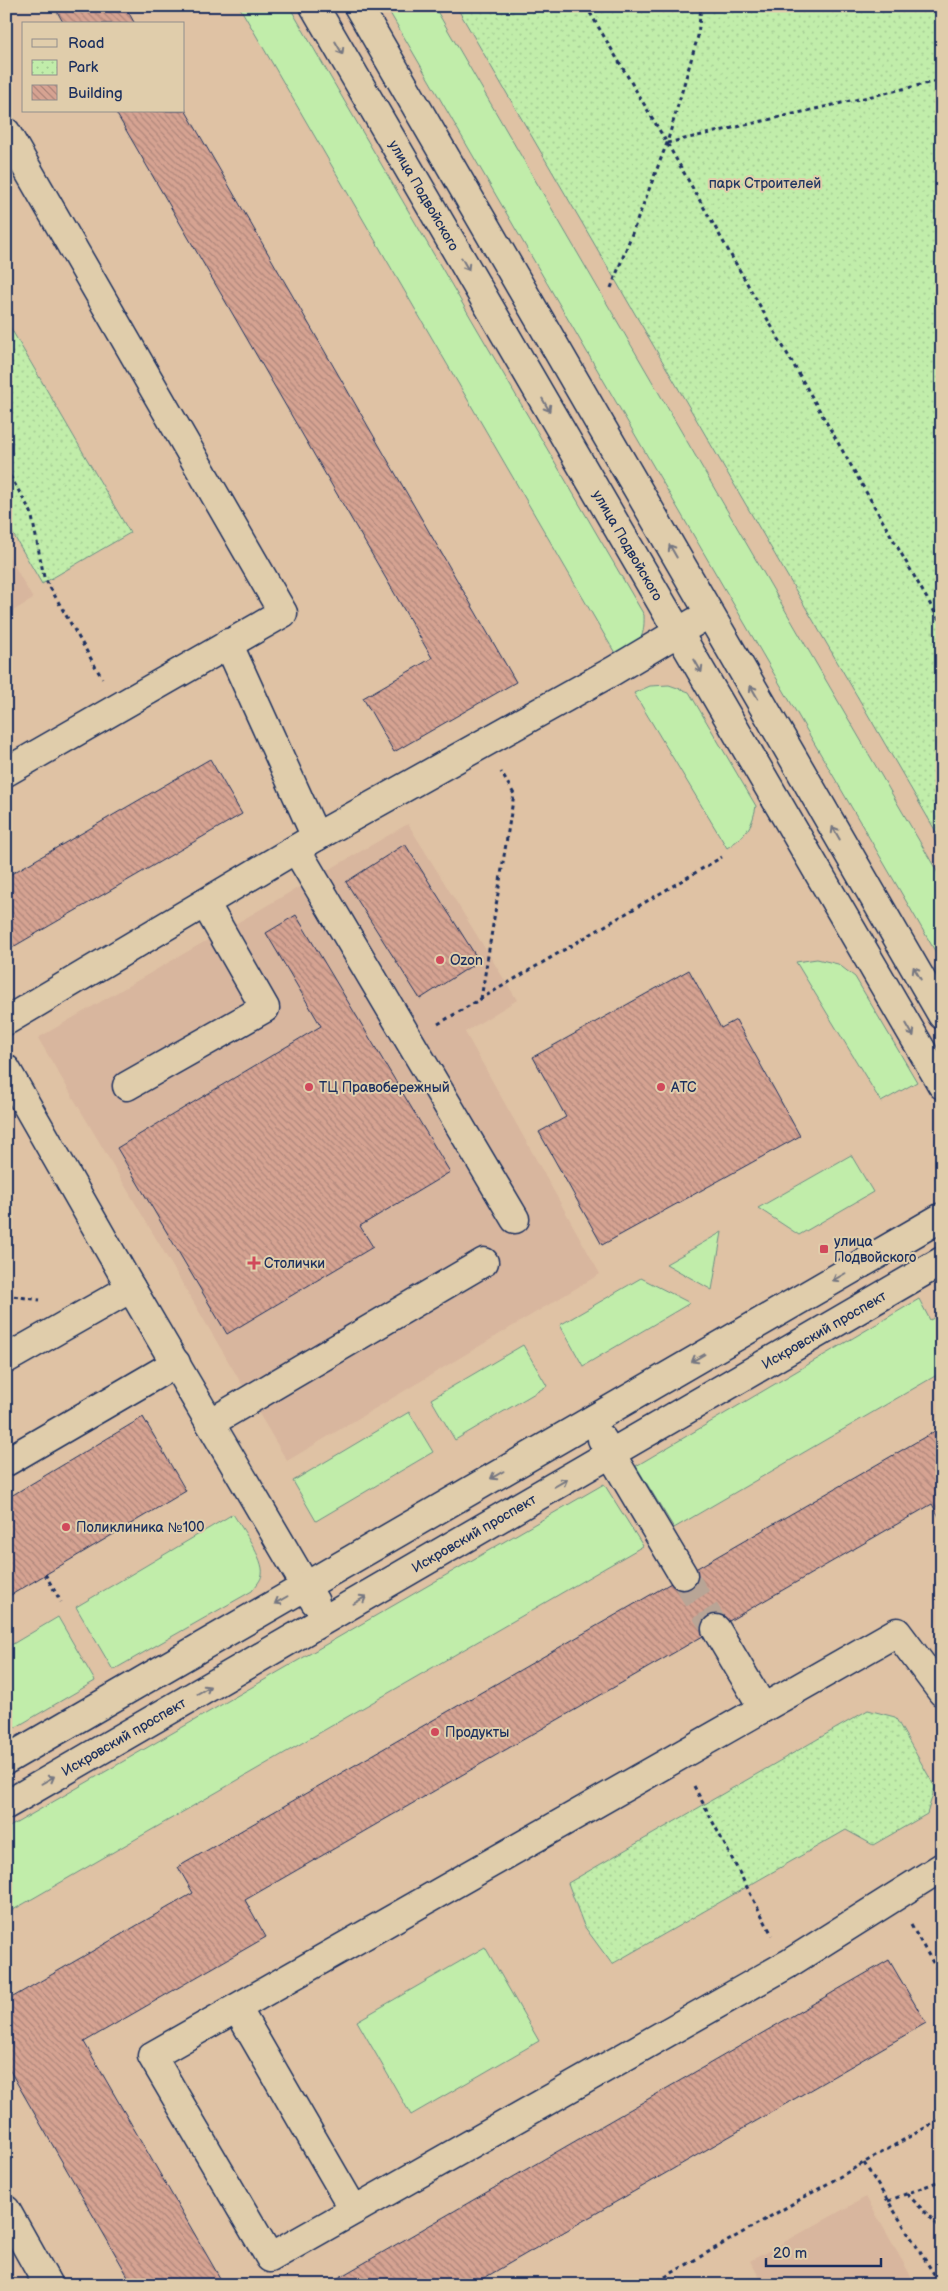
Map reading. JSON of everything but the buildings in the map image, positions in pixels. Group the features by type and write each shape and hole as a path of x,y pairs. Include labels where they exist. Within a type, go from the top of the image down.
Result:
{"street":[{"name":"улица Подвойского","path":"314,6 942,1085"},
{"path":"358,6 942,1016"},
{"path":"6,132 284,613 228,643 6,772"},
{"path":"6,1021 306,843 613,671 709,613"},
{"path":"228,643 306,843 409,1041 515,1219"},
{"path":"127,1086 265,1008 205,903"},
{"path":"6,1069 325,1620"},
{"path":"6,1760 942,1217"},
{"name":"Искровский проспект","path":"6,1805 942,1261"},
{"path":"210,1423 484,1262"},
{"path":"6,1359 132,1288"},
{"path":"6,1462 176,1363"},
{"path":"591,1421 683,1575"},
{"path":"716,1628 763,1708"},
{"path":"942,1692 897,1632 152,2056 270,2258 788,1964 942,1866"},
{"path":"237,2008 354,2210"},
{"path":"6,2210 48,2285"}],"path":[{"path":"586,6 667,143 942,625"},
{"path":"611,288 667,143 698,36 701,6"},
{"path":"667,143 942,80"},
{"path":"6,469 31,512 44,577 119,706"},
{"path":"481,999 514,794 485,743"},
{"path":"409,1041 722,857"},
{"path":"46,1574 61,1602"},
{"path":"678,1756 788,1964"},
{"path":"895,1896 942,1978"},
{"path":"651,2285 942,2118"},
{"path":"864,2163 941,2285"},
{"path":"888,2201 942,2180"},
{"path":"907,2194 942,2229"}],"shaded area":[{"path":"6,551 33,599 6,615"},
{"path":"408,824 517,1000 465,1032 600,1274 287,1461 38,1038"},
{"path":"866,2197 916,2285 764,2285 750,2261"}],"green space":[{"path":"239,6 289,6 644,615 642,636 636,646 619,660"},
{"path":"386,6 434,6 942,880 942,963"},
{"name":"парк Строителей","path":"456,6 942,6 942,842"},
{"path":"6,320 130,533 42,584 6,522"},
{"path":"669,685 689,692 756,806 750,826 739,839 727,848 634,693 650,686"},
{"path":"817,959 838,964 855,977 917,1082 881,1102 796,962"},
{"path":"851,1155 873,1192 799,1235 758,1208"},
{"path":"722,1232 712,1290 666,1264"},
{"path":"641,1278 690,1303 583,1366 560,1325"},
{"path":"919,1299 930,1320 942,1314 942,1372 674,1528 636,1466"},
{"path":"523,1345 547,1386 455,1440 431,1399"},
{"path":"409,1412 433,1452 316,1521 293,1481"},
{"path":"604,1484 643,1546 6,1914 6,1829"},
{"path":"233,1514 252,1544 262,1568 261,1579 252,1591 113,1670 76,1607"},
{"path":"58,1617 95,1681 6,1733 6,1648"},
{"path":"868,1710 895,1717 935,1787 927,1814 873,1845 846,1830 612,1964 584,1926 568,1883"},
{"path":"485,1947 539,2041 411,2115 357,2021"}],"tunnel":[{"path":"683,1575 716,1629"}],"place":[{"name":"Ozon","path":"440,960"},
{"name":"ТЦ Правобережный","path":"309,1087"},
{"name":"АТС","path":"661,1087"},
{"name":"улица Подвойского","path":"824,1249"},
{"name":"Столички","path":"254,1263"},
{"name":"Поликлиника №100","path":"66,1527"},
{"name":"Продукты","path":"435,1732"}]}
